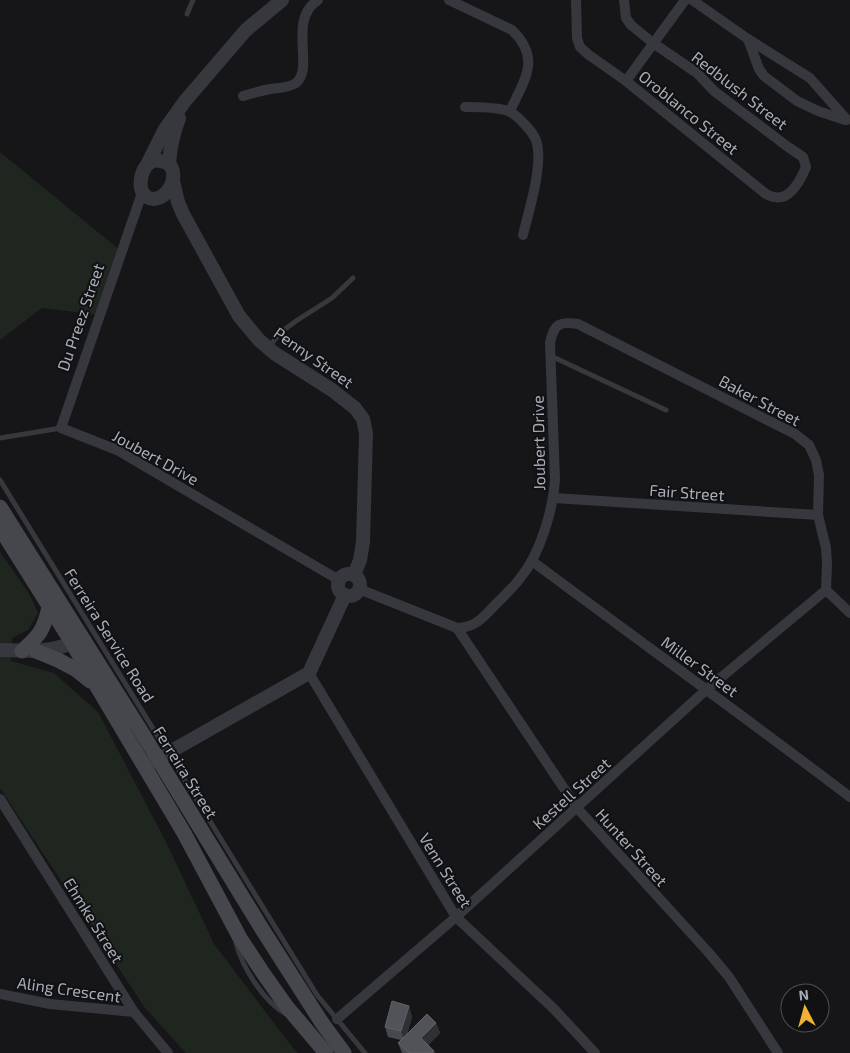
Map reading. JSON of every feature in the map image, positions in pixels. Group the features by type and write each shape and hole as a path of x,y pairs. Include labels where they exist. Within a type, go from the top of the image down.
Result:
{"main road":[{"name":"Ferreira Street","path":"0,507 78,642 156,759 312,1008 344,1053"},
{"name":"Ferreira Street","path":"0,528 49,607 78,642 96,685 156,759 184,833 262,973 299,1022 326,1053"},
{"path":"49,607 42,630 29,651 58,660 96,685"}],"street":[{"path":"185,101 173,132 170,150 169,164 173,171 173,180 165,194 152,196 140,187 141,180 144,170 165,129 185,101 246,30 282,0"},
{"path":"243,96 284,87 296,82 302,71 302,31 306,11 318,0"},
{"path":"449,0 512,30 520,37 526,47 529,61 528,73 510,111"},
{"name":"Oroblanco Street","path":"576,0 577,38 580,46 588,55 626,81 766,194 775,198 790,193 802,176 806,162"},
{"name":"Oroblanco Street","path":"624,0 626,18 631,25 654,43"},
{"path":"626,81 685,0"},
{"path":"692,0 748,39 810,78 848,122"},
{"path":"748,39 759,69 764,76 797,101 848,122"},
{"name":"Redblush Street","path":"654,43 697,73 714,91 803,157 806,162"},
{"path":"464,107 483,107 510,111 536,139 538,153 537,176 523,235"},
{"path":"148,163 154,160 169,164"},
{"name":"Penny Street","path":"173,180 183,214 238,316 268,348 332,390 355,408 363,419 366,433 363,542 360,560 354,575"},
{"name":"Penny Street","path":"152,196 172,204 183,214"},
{"name":"Du Preez Street","path":"61,428 133,217 152,196"},
{"name":"Baker Street","path":"559,324 567,322 578,324 795,434 809,445 816,460 819,475 818,515 826,548 826,590"},
{"name":"Joubert Drive","path":"457,628 466,628 481,620 522,577 537,553 554,498 550,343 553,332 559,324"},
{"name":"Joubert Drive","path":"61,428 117,450 339,580"},
{"name":"Fair Street","path":"554,498 818,515"},
{"name":"Miller Street","path":"532,561 850,797"},
{"path":"344,575 354,575 359,580 359,589 354,594 344,595 339,590 339,580 344,575"},
{"path":"359,589 457,628"},
{"path":"826,590 850,613"},
{"name":"Kestell Street","path":"337,1019 456,917 706,690 826,590"},
{"path":"156,759 309,673 344,595"},
{"name":"Hunter Street","path":"457,628 577,808 709,953 729,978 778,1053"},
{"path":"0,650 29,651 78,642"},
{"name":"Venn Street","path":"309,673 456,917 554,1009 595,1053"},
{"name":"Ehmke Street","path":"0,798 134,1012 168,1053"},
{"name":"Aling Crescent","path":"0,994 50,1004 134,1012"}],"lane":[{"path":"187,14 194,0"},
{"path":"268,348 282,332 332,298 353,278"},
{"path":"551,356 666,410"},
{"path":"0,438 61,428"},
{"name":"Ferreira Service Road","path":"0,480 156,759 225,844 317,995 365,1053"}],"shaded area":[{"path":"0,152 121,251 99,315 42,308 0,340"},
{"path":"0,552 29,593 38,613 28,630 12,638 11,661 54,673 98,712 166,842 214,944 298,1053 186,1053 145,1008 0,788"}],"building":[{"path":"392,1001 409,1006 401,1031 385,1027"},
{"path":"427,1014 436,1023 421,1038 434,1051 432,1053 409,1053 398,1043"}]}
